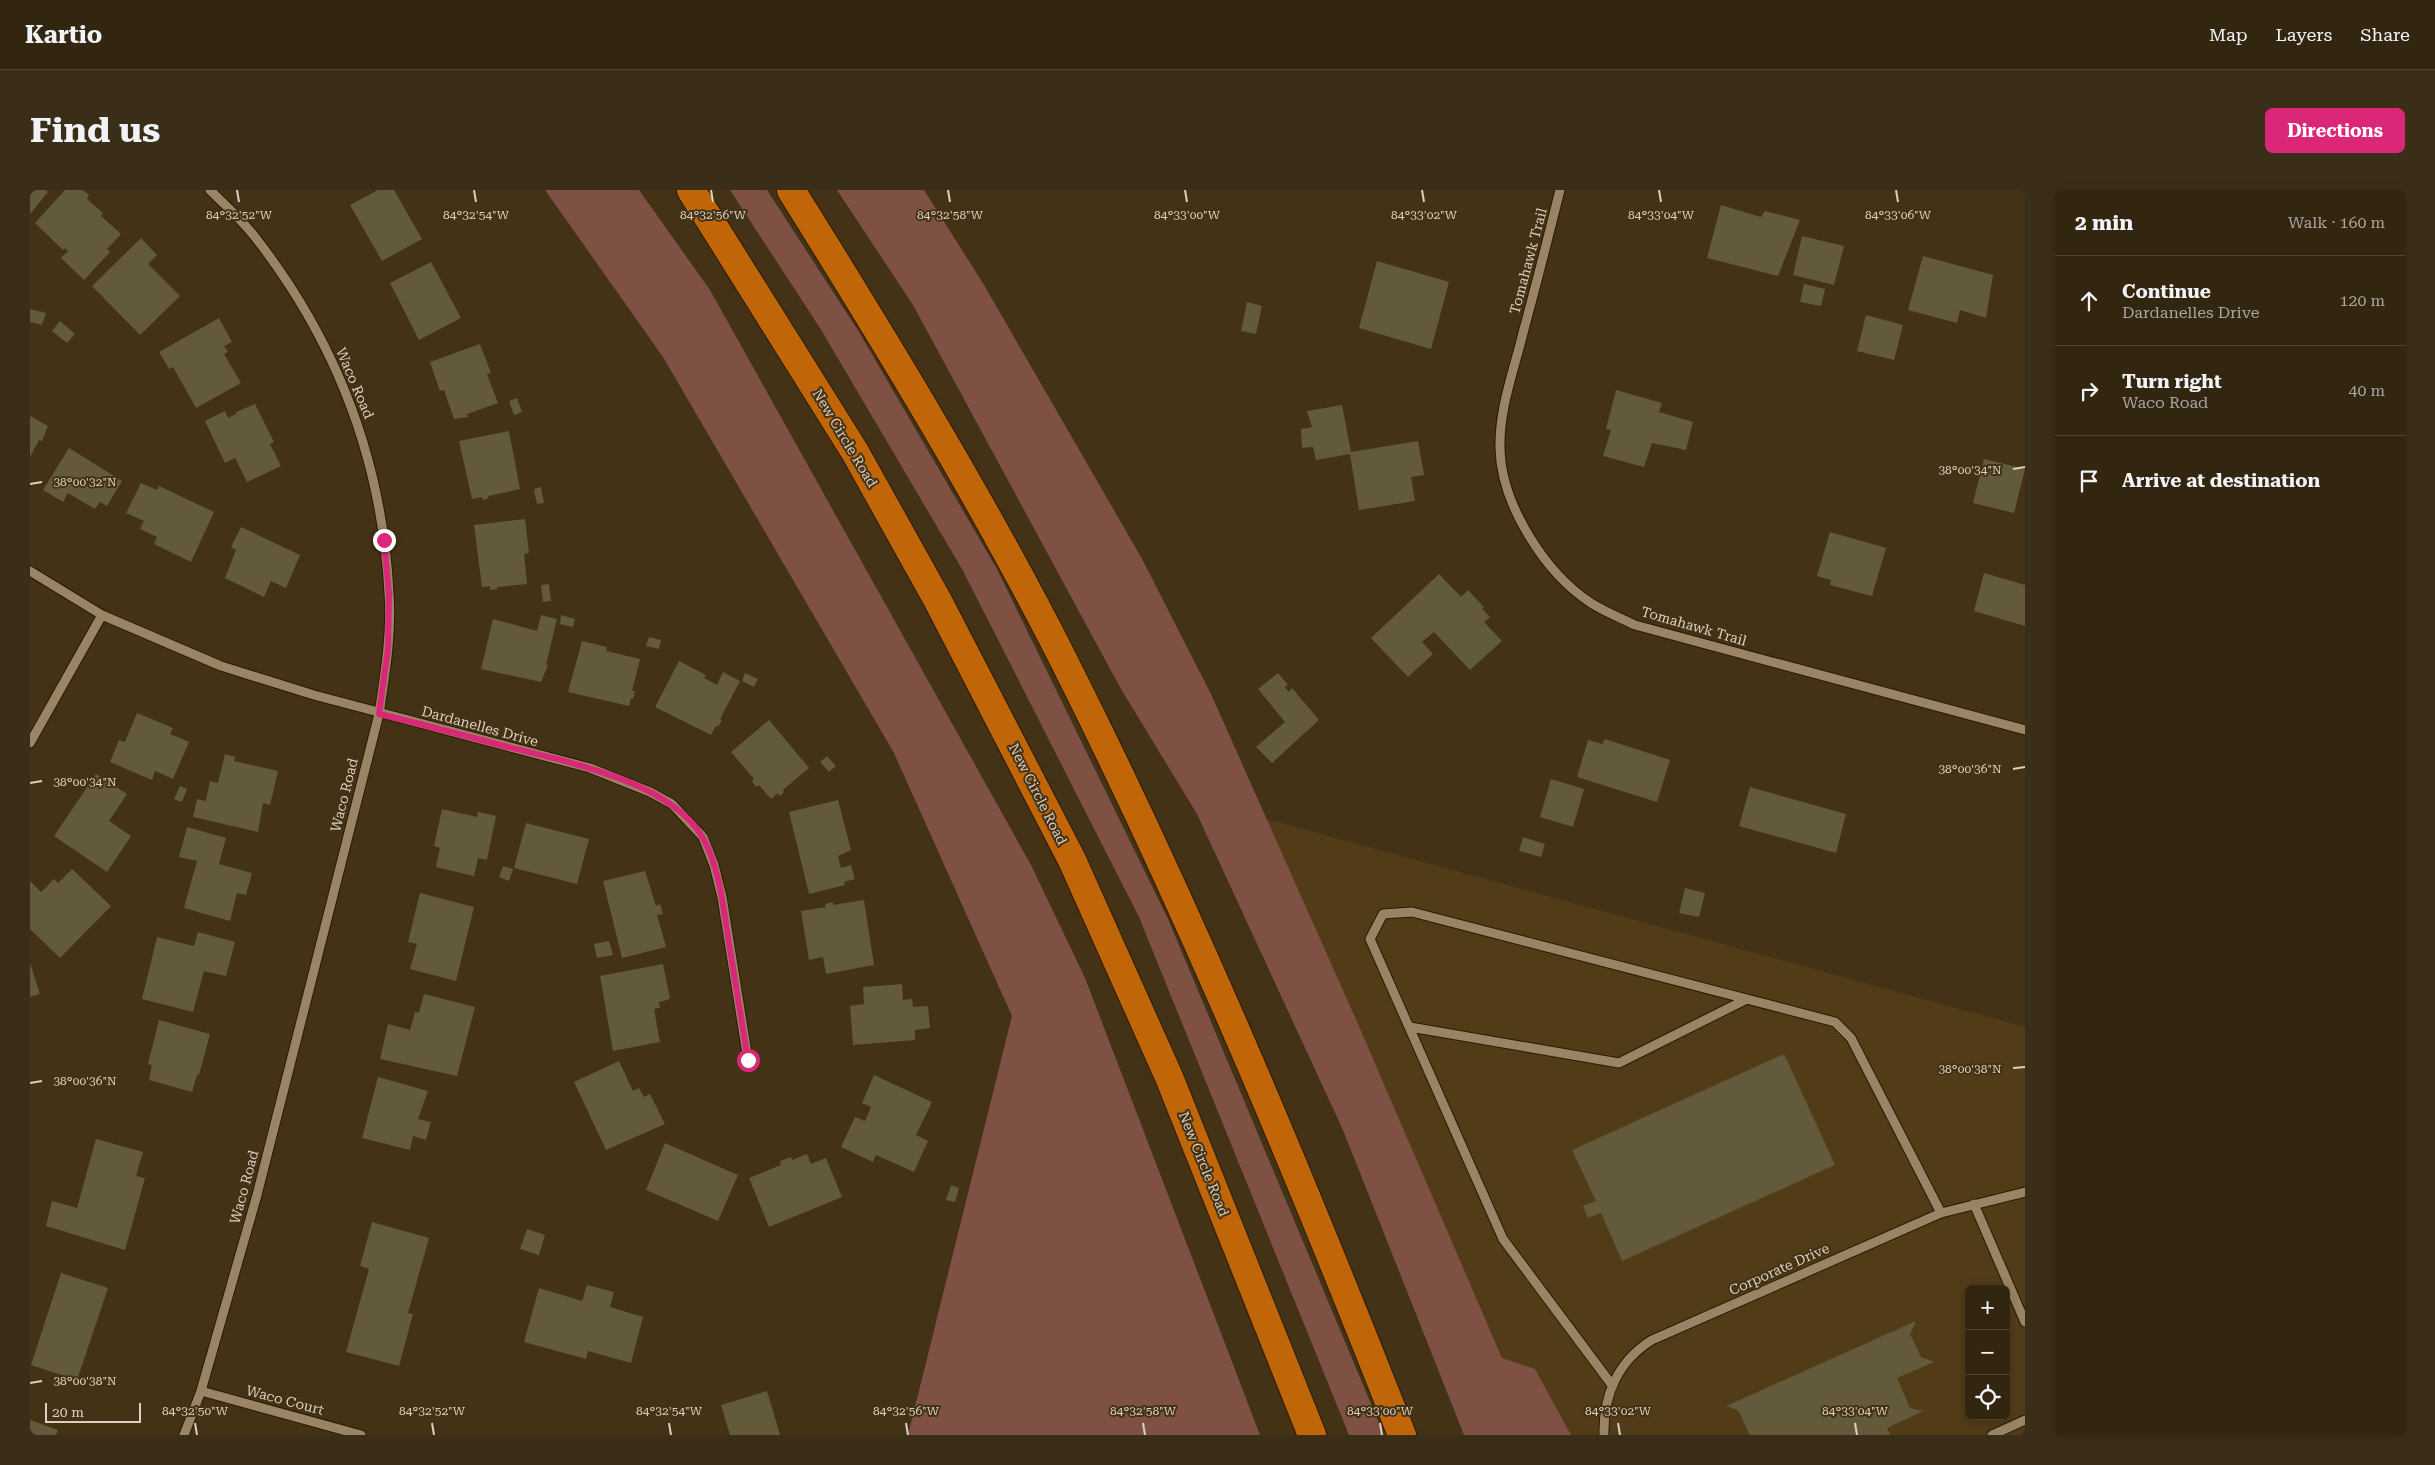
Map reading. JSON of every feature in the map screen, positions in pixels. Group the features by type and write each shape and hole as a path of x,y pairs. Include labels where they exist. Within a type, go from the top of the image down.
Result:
{"highway":[{"name":"New Circle Road","path":"691,190 855,452 938,601 1072,860 1169,1077 1312,1435"},
{"path":"791,190 895,357 978,501 1064,660 1198,942 1325,1241 1402,1435"}],"street":[{"name":"Waco Road","path":"184,1435 201,1391 257,1195 379,714 388,649 389,594 384,540 368,454 352,407 332,359 304,309 254,235 210,190"},
{"name":"Tomahawk Trail","path":"1560,190 1505,403 1500,448 1507,490 1522,525 1544,557 1567,583 1591,603 1635,625 2025,730"},
{"name":"Dardanelles Drive","path":"30,571 102,615 221,666 379,714 590,768 650,792 672,804 703,837 714,864 722,897 748,1060"},
{"path":"30,744 102,615"},
{"path":"1612,1385 1503,1239 1370,938 1383,914 1412,912 1835,1022 1851,1038 1941,1213"},
{"path":"1410,1027 1619,1063 1747,999"},
{"name":"Corporate Drive","path":"1604,1435 1603,1415 1612,1385 1634,1351 1652,1340 1941,1213 2025,1192"},
{"path":"1974,1204 2025,1322"},
{"name":"Waco Court","path":"201,1391 361,1435"},
{"path":"1992,1435 2025,1420"}],"shaded area":[{"path":"545,190 639,190 710,290 1031,865 1085,978 1260,1435 908,1435 1012,1016 894,753 663,357"},
{"path":"730,190 767,190 859,332 997,569 1168,919 1384,1435 1349,1435 1139,917 962,569 820,328"},
{"path":"837,190 924,190 984,285 1141,557 1211,694 1358,1024 1502,1358 1535,1369 1571,1435 1464,1435 1343,1130 1197,814 1121,689 913,305"},
{"path":"1266,819 2025,1027 2025,1435 1571,1435 1535,1369 1502,1358"}],"building":[{"path":"30,190 46,190 48,192 30,214"},
{"path":"65,190 83,190 89,195 87,199 103,213 101,216 121,234 107,249 110,252 84,280 61,258 68,251 65,248 63,250 35,223"},
{"path":"378,190 394,190 422,239 382,261 350,205"},
{"path":"1721,205 1761,217 1765,211 1800,220 1778,276 1707,258"},
{"path":"1802,236 1844,246 1834,285 1793,275"},
{"path":"141,238 157,255 148,264 180,296 140,335 92,286"},
{"path":"1923,256 1993,275 1986,318 1960,310 1957,323 1908,310"},
{"path":"1377,261 1449,282 1431,349 1359,328"},
{"path":"431,262 461,318 419,340 390,283"},
{"path":"1804,284 1825,289 1821,306 1800,302"},
{"path":"1247,302 1262,306 1256,334 1241,331"},
{"path":"30,309 46,313 42,325 30,322"},
{"path":"1866,315 1903,325 1894,360 1857,351"},
{"path":"219,318 232,342 224,346 228,352 224,354 241,383 196,408 173,367 169,369 159,352"},
{"path":"60,321 75,334 67,343 52,331"},
{"path":"480,344 491,373 487,374 498,403 467,414 468,417 454,419 444,390 440,391 430,362"},
{"path":"1616,390 1662,403 1659,412 1693,422 1686,450 1652,443 1644,467 1603,456 1611,430 1606,429"},
{"path":"517,398 522,412 514,415 509,401"},
{"path":"255,404 274,442 270,444 281,466 247,482 235,458 225,463 205,421 225,411 228,418 236,414 236,412"},
{"path":"1342,405 1351,452 1418,441 1424,475 1411,477 1415,501 1359,510 1350,454 1316,460 1313,447 1302,448 1301,429 1312,427 1307,411"},
{"path":"30,416 48,426 42,441 39,440 30,457"},
{"path":"509,431 520,489 488,496 489,498 483,500 482,497 472,499 459,441"},
{"path":"69,448 122,481 107,506 100,502 95,509 68,493 63,502 43,490"},
{"path":"1984,459 2025,469 2014,513 1973,503"},
{"path":"141,483 157,490 159,486 214,512 191,562 154,544 157,537 140,529 144,521 126,513"},
{"path":"541,487 544,503 537,504 534,489"},
{"path":"525,519 529,553 524,554 527,584 497,587 497,589 490,590 490,586 482,587 474,525"},
{"path":"241,527 300,555 286,588 271,581 264,597 225,578 236,550 231,547"},
{"path":"1830,532 1886,548 1872,596 1830,585 1831,580 1817,576"},
{"path":"1984,573 2025,585 2025,626 1974,611"},
{"path":"1439,574 1461,597 1468,590 1484,607 1482,609 1490,617 1484,622 1502,641 1470,670 1434,632 1422,642 1433,654 1408,677 1371,638"},
{"path":"549,584 551,601 543,602 541,585"},
{"path":"541,615 557,619 546,665 548,665 541,682 481,669 493,619 537,631"},
{"path":"561,615 575,619 573,627 560,624"},
{"path":"649,637 661,640 659,649 646,646"},
{"path":"582,641 607,647 606,651 640,659 632,691 635,691 629,706 568,692"},
{"path":"679,661 706,675 704,678 717,685 723,672 740,681 720,719 722,720 711,735 655,707"},
{"path":"745,673 758,679 754,687 742,681"},
{"path":"1278,673 1288,685 1285,687 1289,692 1292,688 1319,720 1272,763 1256,747 1285,722 1258,689"},
{"path":"137,713 173,728 170,734 189,742 173,779 155,771 152,780 110,762 119,740 125,742"},
{"path":"769,720 809,768 783,790 784,792 780,796 778,793 771,799 759,785 756,787 752,781 754,779 731,752"},
{"path":"1605,739 1670,760 1657,802 1577,777 1588,740 1602,744"},
{"path":"225,754 235,757 234,761 278,771 270,805 263,803 258,832 193,817 197,799 206,801 210,781 218,783"},
{"path":"827,756 836,766 829,772 820,762"},
{"path":"96,774 127,794 109,821 131,836 107,872 54,836"},
{"path":"1551,779 1584,789 1573,827 1540,817"},
{"path":"180,786 187,789 182,802 174,799"},
{"path":"1750,787 1846,814 1836,853 1739,826"},
{"path":"838,800 851,850 838,856 841,868 851,865 855,879 844,882 845,885 809,894 789,812"},
{"path":"442,809 477,817 478,812 496,816 487,860 478,858 474,876 436,867 440,848 434,846"},
{"path":"526,823 589,839 577,884 514,868"},
{"path":"187,827 226,838 219,864 252,873 246,895 237,893 230,921 184,908 197,861 179,857"},
{"path":"1523,837 1545,844 1541,857 1519,851"},
{"path":"503,866 513,869 509,881 499,877"},
{"path":"72,869 111,906 60,958 30,929 30,881 41,892 54,879 58,883"},
{"path":"645,871 656,906 660,904 663,914 657,915 666,947 622,958 603,881"},
{"path":"1685,888 1705,893 1699,917 1679,913"},
{"path":"420,893 474,907 456,981 410,969 417,944 408,942"},
{"path":"864,900 874,965 826,974 823,957 809,960 801,911 826,907 825,904 833,902 833,905"},
{"path":"198,932 235,942 226,976 204,971 193,1012 142,999 157,937 194,946"},
{"path":"609,941 613,955 597,958 594,944"},
{"path":"30,963 40,994 30,997"},
{"path":"663,964 670,999 659,1002 660,1008 654,1009 660,1042 613,1051 600,976"},
{"path":"902,984 903,1000 912,999 913,1007 928,1006 930,1028 915,1030 915,1040 853,1045 850,1006 864,1004 863,987"},
{"path":"424,994 475,1007 457,1076 380,1059 388,1024 410,1030 415,1012 419,1013"},
{"path":"159,1020 210,1034 199,1075 197,1075 192,1092 149,1080 152,1065 148,1064"},
{"path":"1784,1054 1835,1165 1622,1261 1601,1213 1588,1218 1583,1206 1596,1201 1572,1150"},
{"path":"619,1061 633,1091 639,1088 644,1097 650,1094 665,1124 606,1150 574,1082"},
{"path":"874,1075 932,1102 916,1135 928,1141 914,1172 876,1155 873,1162 841,1147 855,1117 865,1121 871,1107 862,1103"},
{"path":"378,1077 428,1091 418,1119 431,1122 426,1140 413,1136 410,1150 362,1138"},
{"path":"96,1139 143,1152 136,1176 145,1178 125,1250 46,1226 52,1201 77,1208"},
{"path":"665,1143 738,1175 718,1221 646,1190"},
{"path":"807,1154 811,1164 826,1158 842,1197 769,1227 749,1178 781,1165 780,1161 791,1157 792,1160"},
{"path":"951,1185 959,1188 955,1202 946,1200"},
{"path":"372,1222 429,1238 408,1313 413,1314 399,1366 346,1352 369,1269 360,1266"},
{"path":"527,1229 545,1235 539,1255 520,1249"},
{"path":"61,1273 108,1288 77,1380 31,1365"},
{"path":"587,1285 614,1292 610,1307 643,1317 631,1363 588,1351 586,1359 524,1342 539,1288 582,1301"},
{"path":"1916,1321 1910,1334 1921,1357 1934,1362 1897,1378 1910,1408 1923,1411 1887,1428 1890,1435 1750,1435 1738,1410 1726,1406"},
{"path":"767,1391 780,1435 730,1435 721,1405"},
{"path":"30,1420 58,1430 56,1435 30,1435"}],"route":[{"path":"384,540 389,594 388,649 379,714 590,768 650,792 672,804 688,819 703,837 714,864 722,897 748,1060"}]}
